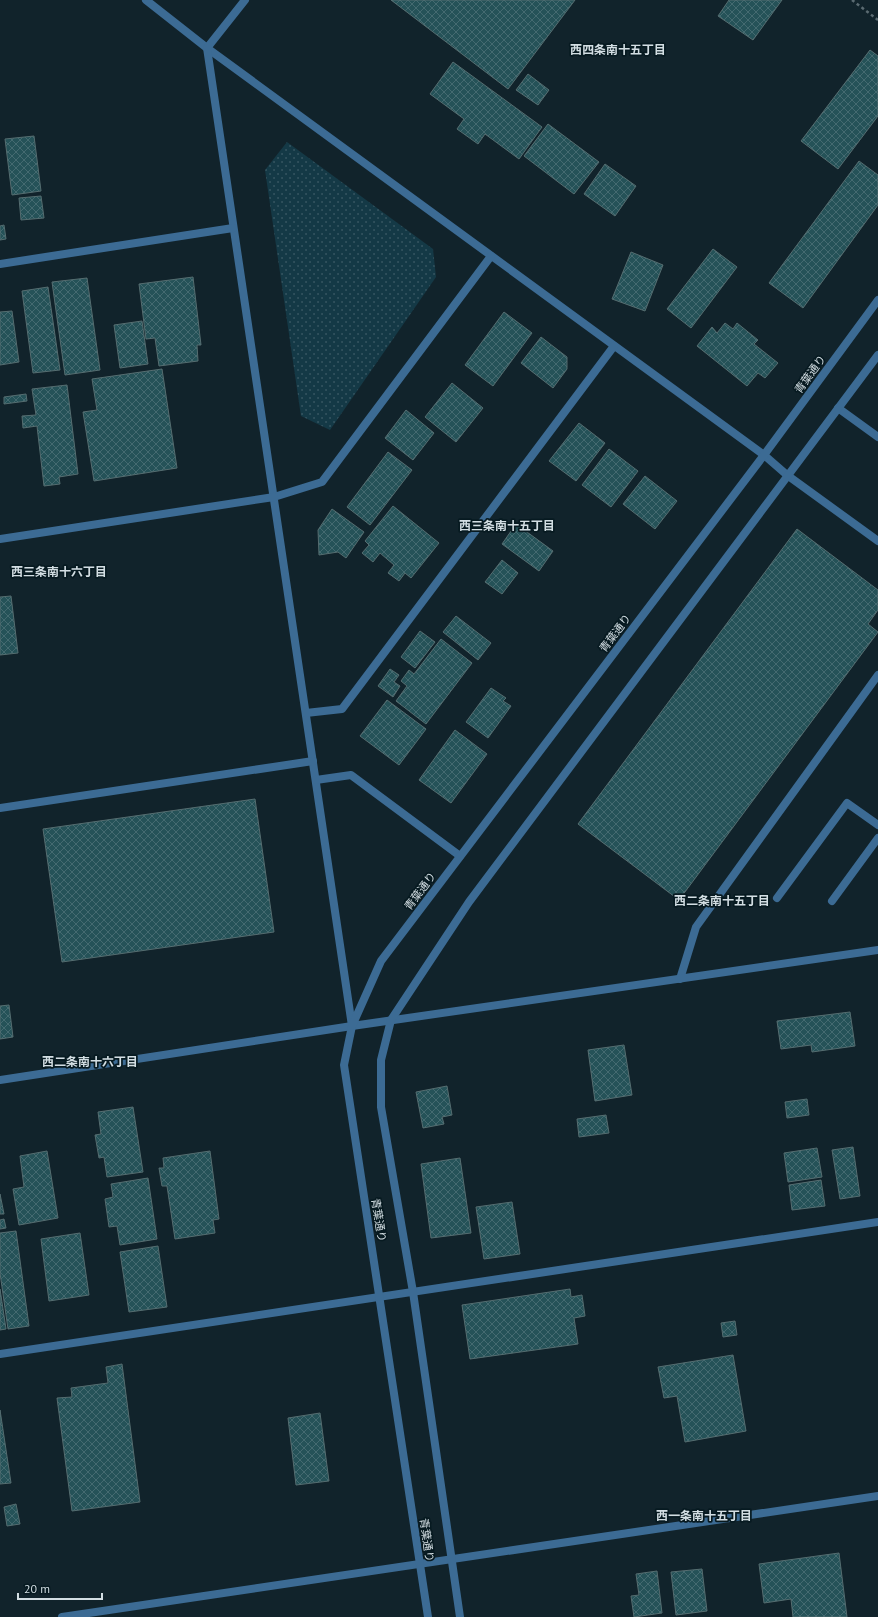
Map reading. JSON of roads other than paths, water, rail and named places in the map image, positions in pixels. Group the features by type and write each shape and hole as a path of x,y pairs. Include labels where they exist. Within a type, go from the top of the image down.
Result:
{"street":[{"path":"146,0 207,48 764,455 787,475 878,541"},
{"path":"245,0 207,48 352,1026"},
{"path":"0,264 233,228"},
{"path":"0,539 274,497 322,482 491,256"},
{"name":"青葉通り","path":"428,1617 344,1065 352,1026 381,960 764,455 878,300"},
{"path":"306,713 342,709 614,346"},
{"path":"460,1617 414,1292 382,1107 381,1060 391,1020 469,902 878,355"},
{"path":"838,408 878,437"},
{"path":"680,979 696,927 878,675"},
{"path":"0,808 313,762"},
{"path":"316,780 351,775 460,856"},
{"path":"777,898 847,803 878,825"},
{"path":"832,901 878,838"},
{"path":"0,1080 391,1020 878,950"},
{"path":"0,1354 878,1222"},
{"path":"62,1617 878,1496"}],"district":[{"name":"西四条南十五丁目","path":"618,49"},
{"name":"西三条南十五丁目","path":"507,525"},
{"name":"西三条南十六丁目","path":"59,571"},
{"name":"西二条南十五丁目","path":"722,900"},
{"name":"西二条南十六丁目","path":"90,1061"},
{"name":"西一条南十五丁目","path":"704,1515"}]}
